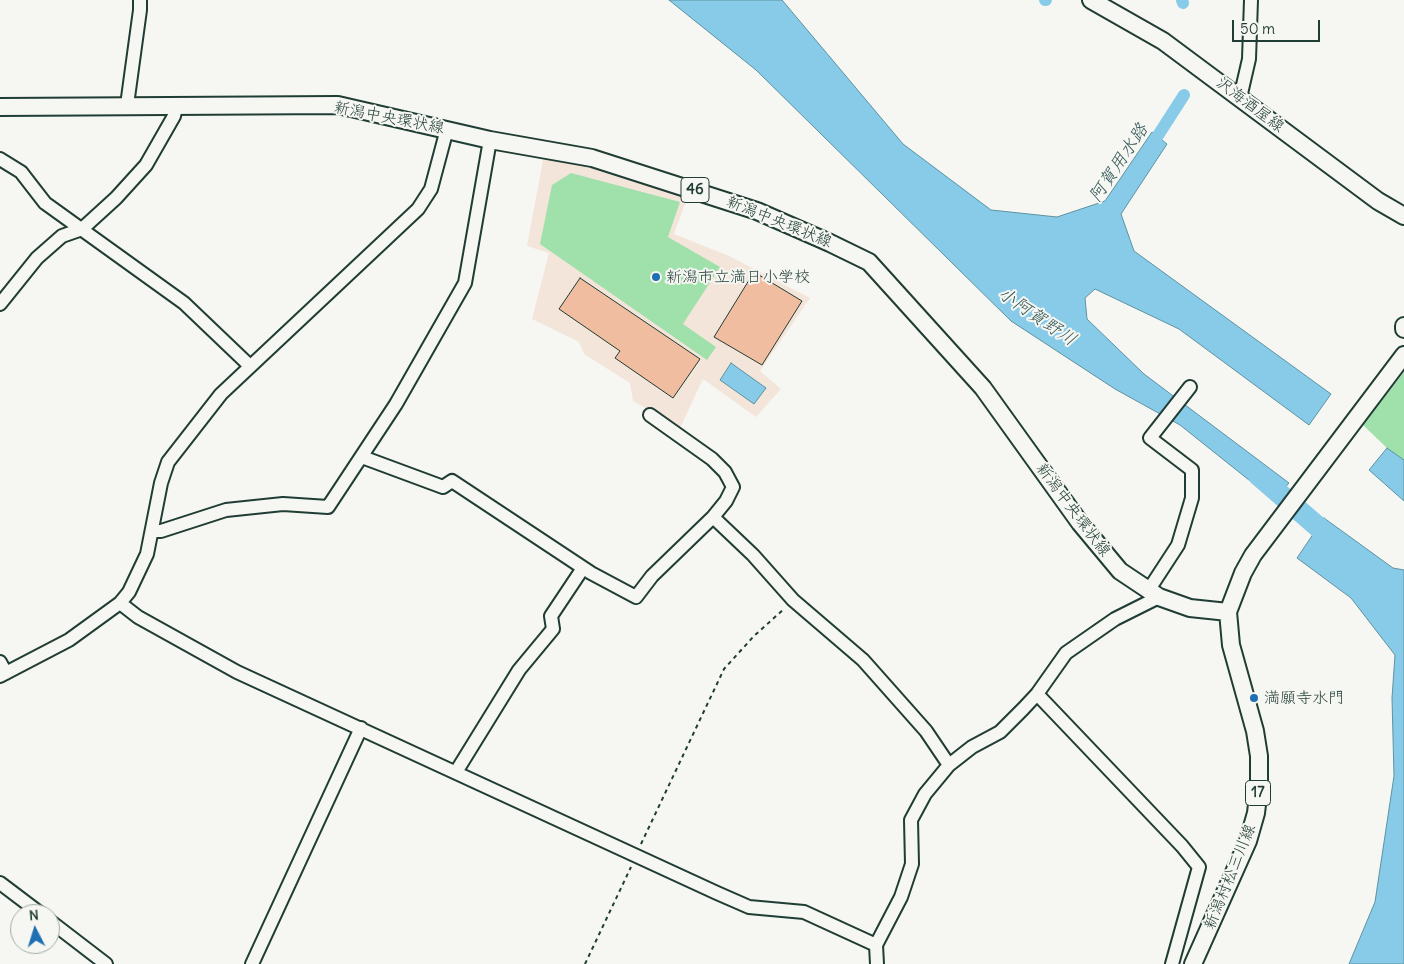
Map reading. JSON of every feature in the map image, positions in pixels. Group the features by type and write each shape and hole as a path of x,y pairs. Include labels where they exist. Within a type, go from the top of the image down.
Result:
{"main road":[{"name":"沢海酒屋線","path":"1091,0 1163,42 1378,201 1404,216"},
{"name":"新潟中央環状線","path":"0,107 338,105 490,140 592,158 758,211 830,242 869,262 983,388 1080,523 1120,571 1153,594 1190,608 1228,612"},
{"name":"17","path":"1228,612 1242,572 1253,555 1404,355"},
{"name":"新潟村松三川線","path":"1193,964 1248,841 1256,813 1259,787 1259,756 1255,732 1231,646 1228,612"}],"street":[{"path":"127,105 140,0"},
{"path":"1240,98 1249,59 1251,0"},
{"path":"0,304 37,258 62,236 82,229 116,198 146,165 174,116 176,106"},
{"path":"2,670 69,640 120,602 140,572 147,554 168,462 221,394 418,209 430,189 447,129"},
{"path":"152,531 161,531 226,510 283,504 328,507 396,404 465,283 490,140"},
{"path":"0,159 21,172 45,203 82,229 91,238 184,303 250,366"},
{"path":"877,964 876,945 901,897 912,864 911,820 925,794 948,765 972,747 1000,732 1037,694 1066,653 1153,594 1178,545 1192,498 1192,470 1150,438 1190,388"},
{"path":"362,457 443,487 452,481 583,568 636,597 652,576 713,517 726,501 733,488 725,472 712,459 687,439 650,415"},
{"path":"713,517 753,555 793,600 863,660 926,731 948,765"},
{"path":"456,772 519,670 553,629 551,616 583,568"},
{"path":"120,602 138,617 236,672 749,907 804,912 876,945"},
{"path":"1037,694 1182,846 1199,867 1172,964"},
{"path":"252,964 361,728"},
{"path":"0,883 28,904"},
{"path":"60,929 106,964"}],"path":[{"path":"585,964 724,669 754,636 793,600"}],"shaded area":[{"name":"新潟市立満日小学校","path":"544,155 620,170 689,193 674,234 729,256 810,298 760,371 781,389 756,417 703,379 680,428 633,401 630,383 584,354 579,342 532,319 549,253 527,246"}],"green space":[{"path":"571,173 680,202 668,237 720,267 683,324 716,347 707,360 540,244 552,185"},
{"path":"1404,372 1404,460 1387,448 1363,425"}],"water":[{"path":"669,0 782,0 903,144 991,210 1057,217 1105,201 1152,132 1167,144 1121,214 1134,251 1331,394 1309,425 1179,329 1095,289 1085,298 1087,319 1144,374 1289,483 1274,500 1180,425 1115,389 1011,321 756,70"},
{"path":"731,363 766,388 754,404 720,380"},
{"path":"1387,448 1404,460 1404,501 1369,470"},
{"path":"1324,518 1393,568 1404,570 1404,964 1349,964 1375,902 1394,776 1392,698 1395,655 1351,598 1297,558"}],"building":[{"path":"754,272 802,301 762,365 714,337"},
{"path":"580,278 700,359 673,398 615,358 620,351 559,309"}],"waterway":[{"name":"阿賀用水路","path":"1148,151 1184,95"},
{"name":"小阿賀野川","path":"1258,475 1339,545"}],"place":[{"name":"新潟市立満日小学校","path":"656,277"},
{"name":"満願寺水門","path":"1254,698"}]}
